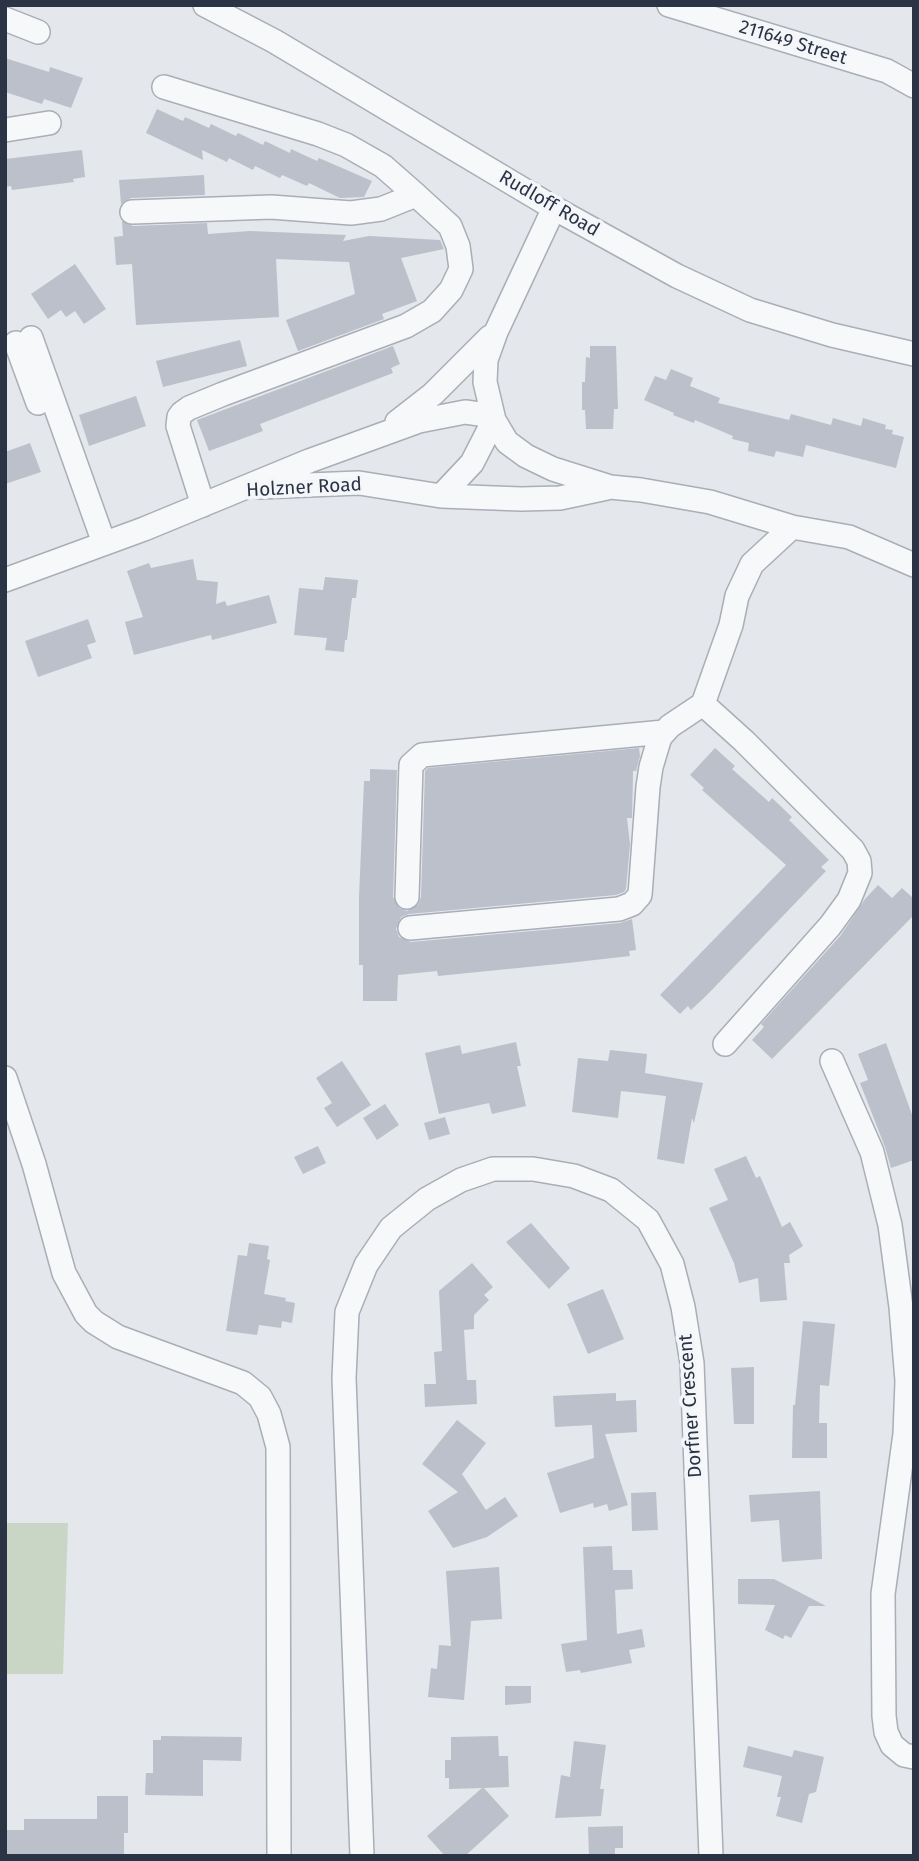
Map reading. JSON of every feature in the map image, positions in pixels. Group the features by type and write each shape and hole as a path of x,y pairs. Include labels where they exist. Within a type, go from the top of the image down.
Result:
{"street":[{"name":"Rudloff Road","path":"205,5 274,41 554,208 677,276 750,310 832,335 914,354"},
{"name":"211649 Street","path":"669,5 887,71 914,86"},
{"path":"5,19 38,32"},
{"path":"164,87 318,134 346,145 383,166 450,226 458,246 461,270 451,290 432,311 406,326 223,394 183,412 178,426 203,505"},
{"path":"5,130 49,123"},
{"path":"132,212 271,206 351,213 381,209 416,195"},
{"path":"554,208 496,331 486,360 485,382 495,420 507,442 526,456 553,469 610,487 710,502 792,527 849,537 914,565"},
{"path":"371,439 412,412 496,331"},
{"path":"24,341 97,545"},
{"path":"246,487 419,421 457,413 480,414 495,420"},
{"path":"441,496 472,463 495,420"},
{"name":"Holzner Road","path":"5,580 246,487 359,483 441,496 521,499 559,498 610,487"},
{"path":"411,928 619,909 632,905 640,895 645,809 651,767 660,737 704,704 731,625 737,596 752,565 792,527"},
{"path":"704,704 853,850 859,861 860,873 849,900 831,926 725,1044"},
{"path":"407,897 411,765 422,755 664,732"},
{"path":"832,1061 872,1152 890,1225 901,1307 907,1381 905,1434 883,1594 884,1716 886,1732 892,1745 904,1755 914,1757"},
{"path":"5,1078 34,1164 64,1273 86,1314 118,1337 243,1383 260,1397 270,1414 278,1447 279,1856"},
{"name":"Dorfner Crescent","path":"362,1856 344,1378 347,1312 366,1265 391,1228 427,1199 461,1180 493,1169 533,1169 574,1176 611,1191 648,1220 672,1264 683,1307 692,1363 711,1856"}],"green space":[{"path":"5,1523 68,1523 63,1674 5,1674"}],"building":[{"path":"5,58 49,72 50,67 83,78 71,108 44,99 42,104 5,92"},
{"path":"157,109 183,121 185,117 209,128 211,124 263,145 265,141 290,153 291,149 317,161 319,158 372,181 364,197 340,198 309,183 307,186 282,175 280,178 255,166 253,170 229,158 227,162 202,150 203,160 146,133"},
{"path":"82,150 85,177 73,179 74,182 12,190 11,186 5,187 5,159"},
{"path":"204,175 205,195 131,198 121,204 119,180"},
{"path":"122,221 133,226 207,223 208,234 250,231 346,235 343,241 369,236 440,240 444,249 401,258 417,301 382,314 384,319 298,351 286,320 355,294 349,262 276,259 279,317 136,325 132,264 116,265 114,237 123,236"},
{"path":"75,264 106,309 84,324 75,311 66,317 61,310 48,319 31,294"},
{"path":"240,340 247,366 163,387 156,361"},
{"path":"393,346 400,364 391,368 393,373 260,424 263,431 209,451 197,420"},
{"path":"590,346 616,346 618,409 614,409 613,429 586,429 585,410 582,410 582,382 585,382 586,357 590,358"},
{"path":"671,369 693,378 690,386 720,398 718,403 789,420 791,414 831,425 833,418 861,426 863,418 886,425 885,429 893,430 892,434 904,437 896,468 806,445 803,457 776,451 774,457 748,451 749,443 732,439 733,436 695,420 694,423 673,415 674,413 644,400 655,376 666,380"},
{"path":"136,396 146,426 89,446 79,415"},
{"path":"30,443 41,472 5,484 5,452"},
{"path":"193,559 197,580 218,582 216,604 225,601 227,606 269,595 277,623 212,640 211,635 134,655 125,622 143,617 127,571 149,563 151,568"},
{"path":"325,577 358,580 356,598 352,598 344,652 325,650 327,638 294,635 299,588 323,590"},
{"path":"88,619 96,642 87,645 92,658 38,677 25,641"},
{"path":"639,748 640,756 636,771 633,771 632,818 627,818 630,844 624,892 616,895 409,914 401,917 396,929 399,937 411,942 620,923 632,919 636,950 629,951 630,956 438,976 437,971 398,975 397,1001 363,1001 363,965 359,965 359,897 364,781 370,781 370,769 397,770 393,897 399,908 407,911 418,905 421,897 425,771 428,768"},
{"path":"715,748 735,766 732,769 769,802 772,798 792,817 789,820 829,860 821,867 826,871 707,995 691,1010 688,1006 680,1014 660,995 786,865 702,790 704,788 690,775"},
{"path":"878,885 892,898 902,888 914,899 914,915 772,1059 752,1040 764,1027 761,1024 841,935 865,899"},
{"path":"516,1042 521,1066 517,1066 526,1106 492,1114 489,1103 439,1114 425,1053 460,1045 462,1054"},
{"path":"886,1043 914,1120 914,1160 891,1168 860,1083 868,1080 858,1054"},
{"path":"610,1050 647,1054 645,1073 703,1083 694,1123 692,1118 684,1164 657,1159 666,1096 621,1091 618,1118 572,1112 578,1058 608,1061"},
{"path":"342,1061 371,1105 337,1127 324,1108 332,1103 316,1078"},
{"path":"385,1104 399,1125 377,1140 363,1118"},
{"path":"445,1117 450,1134 429,1140 424,1123"},
{"path":"318,1146 326,1163 303,1174 294,1157"},
{"path":"746,1156 756,1178 760,1176 782,1227 790,1222 803,1246 789,1255 790,1263 784,1263 787,1300 760,1302 758,1278 739,1283 734,1263 709,1208 728,1200 714,1169"},
{"path":"531,1223 570,1268 549,1289 506,1242"},
{"path":"249,1243 269,1246 267,1259 270,1260 264,1294 286,1298 285,1301 295,1303 292,1323 282,1321 281,1328 259,1325 257,1335 226,1331 238,1255 247,1256"},
{"path":"472,1263 493,1287 484,1295 489,1300 474,1315 474,1329 464,1330 467,1380 476,1380 477,1404 425,1407 424,1384 436,1384 434,1352 442,1351 439,1291"},
{"path":"603,1289 624,1339 588,1354 567,1304"},
{"path":"803,1321 835,1324 829,1386 820,1385 819,1423 827,1423 827,1458 792,1458 793,1405"},
{"path":"754,1367 754,1424 734,1424 731,1368"},
{"path":"616,1393 616,1401 636,1400 637,1432 605,1434 628,1505 609,1511 607,1504 594,1508 593,1503 560,1513 547,1473 594,1458 592,1425 555,1427 553,1396"},
{"path":"457,1420 486,1443 462,1474 486,1510 505,1497 518,1516 487,1537 453,1548 428,1511 458,1492 422,1464"},
{"path":"820,1491 822,1559 782,1562 779,1520 751,1522 749,1495"},
{"path":"656,1492 658,1530 632,1531 631,1493"},
{"path":"612,1546 613,1570 632,1570 633,1589 615,1590 617,1634 642,1629 645,1647 629,1650 632,1663 581,1673 580,1670 566,1672 561,1644 587,1640 583,1547"},
{"path":"499,1567 502,1619 471,1621 464,1700 428,1697 431,1668 437,1669 439,1645 451,1646 446,1571"},
{"path":"738,1579 774,1579 826,1606 809,1606 791,1638 785,1635 783,1639 765,1630 775,1605 738,1604"},
{"path":"505,1686 531,1686 531,1703 505,1705"},
{"path":"161,1736 242,1737 241,1761 203,1760 203,1796 145,1795 146,1773 153,1773 153,1740 161,1740"},
{"path":"498,1736 499,1756 508,1756 509,1787 484,1788 509,1816 465,1856 445,1856 427,1836 482,1788 449,1789 449,1778 445,1778 445,1760 451,1760 451,1737"},
{"path":"574,1741 606,1745 600,1789 604,1789 601,1816 555,1818 561,1775 570,1777"},
{"path":"748,1746 792,1757 794,1750 824,1757 816,1792 809,1794 802,1823 776,1816 781,1797 777,1797 782,1776 743,1767"},
{"path":"97,1796 128,1796 128,1833 124,1833 124,1856 5,1856 5,1830 24,1830 24,1819 97,1819"},
{"path":"623,1826 623,1848 615,1848 615,1856 589,1856 588,1827"}]}
